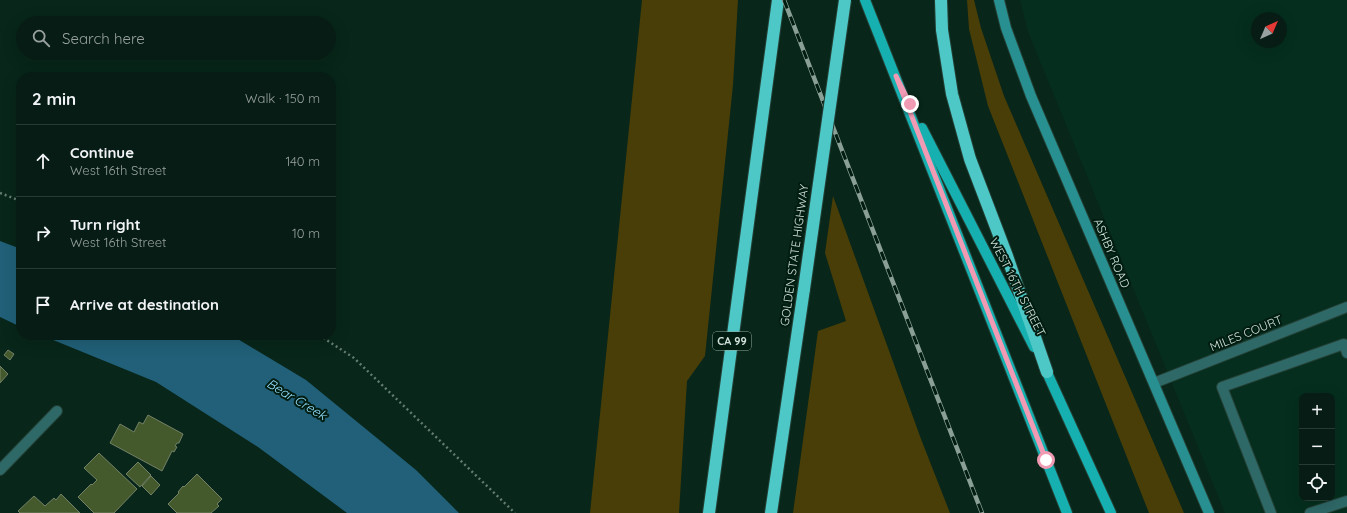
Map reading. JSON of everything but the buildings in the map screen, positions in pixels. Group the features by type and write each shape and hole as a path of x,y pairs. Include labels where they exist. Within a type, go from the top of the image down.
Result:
{"highway":[{"name":"CA 99","path":"709,513 778,0"},
{"name":"GOLDEN STATE HIGHWAY","path":"771,513 844,0"},
{"path":"941,0 942,30 952,94 970,159 1007,256 1047,372"}],"main road":[{"name":"WEST 16TH STREET","path":"865,0 1067,513"},
{"name":"ASHBY ROAD","path":"999,0 1006,28 1031,96 1208,513"},
{"name":"WEST 16TH STREET","path":"896,76 1047,372 1111,513"}],"street":[{"name":"MILES COURT","path":"1154,383 1347,307"},
{"path":"1271,513 1222,387 1344,344 1347,353"},
{"path":"0,470 57,411"},
{"path":"1310,513 1347,501"}],"path":[{"path":"0,193 16,199"},
{"path":"327,340 354,358 515,513"}],"shaded area":[{"path":"642,0 738,0 733,85 705,356 687,381 679,513 590,513"},
{"path":"967,0 974,0 981,28 1004,96 1184,513 1149,513 988,106 969,29"},
{"path":"1020,0 1347,0 1347,513 1225,513 1028,32"},
{"path":"833,196 921,439 950,513 793,513 818,331 846,321 825,253"}],"water":[{"path":"0,241 16,247 16,325 0,317"},
{"name":"Bear Creek","path":"53,340 239,340 306,380 416,470 459,513 347,513 258,447 156,382"}],"railway":[{"path":"784,0 982,513"}],"route":[{"path":"910,104 896,76 1046,460"}]}
